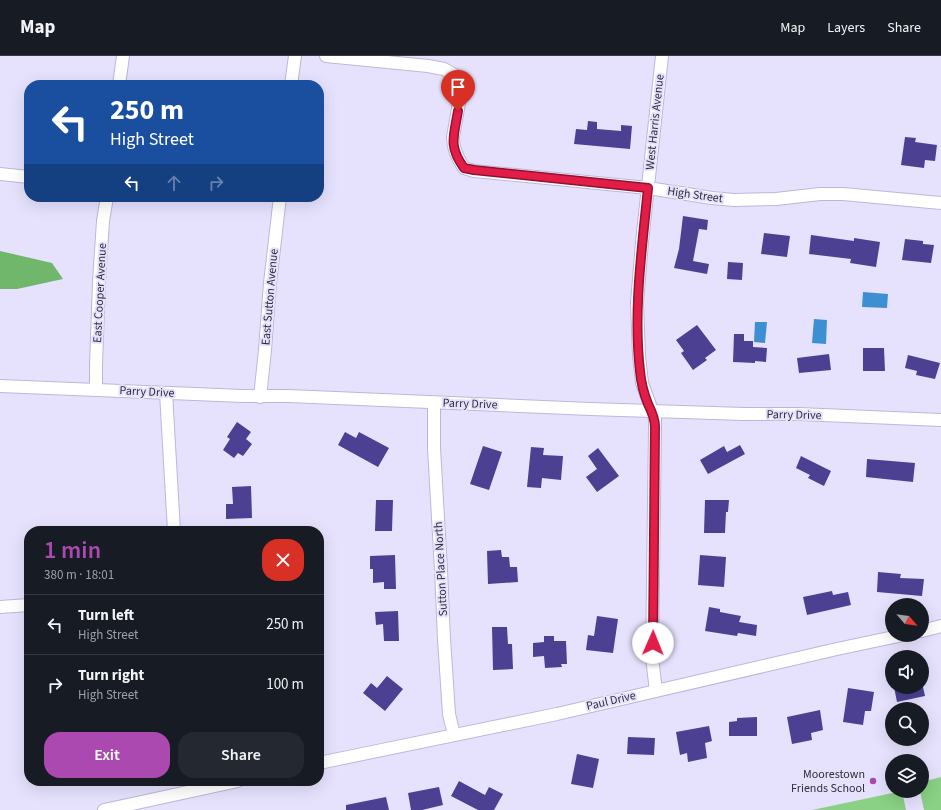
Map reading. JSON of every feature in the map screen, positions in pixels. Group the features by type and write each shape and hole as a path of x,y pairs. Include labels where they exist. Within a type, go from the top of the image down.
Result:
{"street":[{"path":"120,80 123,56"},
{"path":"292,80 295,56"},
{"name":"High Street","path":"326,56 428,66 444,70 458,77 462,86 453,144 456,154 464,168 648,188 734,200 776,199 820,194 843,194 941,203"},
{"name":"West Harris Avenue","path":"656,691 652,658 655,420 642,383 639,356 637,303 658,83 662,56"},
{"path":"0,174 24,176"},
{"name":"East Cooper Avenue","path":"96,390 99,282 103,221 106,202"},
{"name":"East Sutton Avenue","path":"260,397 270,283 279,202"},
{"name":"Parry Drive","path":"0,386 260,397 289,396 434,403 744,414 799,414 941,420"},
{"path":"166,393 174,526"},
{"name":"Sutton Place North","path":"434,403 434,448 444,639 449,714 454,735"},
{"path":"0,608 24,606"},
{"path":"929,629 941,626"},
{"name":"Paul Drive","path":"324,763 557,714 885,639"},
{"path":"104,810 190,786"}],"green space":[{"path":"0,251 52,263 63,279 17,289 0,289"},
{"path":"941,777 941,810 924,810 921,798 929,798 929,780"},
{"path":"885,795 885,798 903,798 906,810 812,810"}],"water":[{"path":"863,292 888,294 887,308 862,307"},
{"path":"814,319 827,320 826,344 812,343"},
{"path":"755,322 767,322 765,343 754,342"}],"building":[{"path":"588,121 597,122 597,129 621,131 621,125 632,126 630,149 574,144 576,129 587,130"},
{"path":"905,137 916,138 915,142 937,145 935,161 925,160 924,168 901,165"},
{"path":"683,216 708,220 707,230 699,229 693,261 709,264 707,274 674,268 679,249"},
{"path":"764,233 790,236 787,257 761,254"},
{"path":"811,235 854,241 854,238 880,242 876,267 850,263 851,259 809,254"},
{"path":"905,239 923,241 923,244 934,245 931,263 902,260"},
{"path":"728,262 743,263 742,280 727,279"},
{"path":"697,325 716,350 705,358 707,360 693,370 681,353 684,351 676,340"},
{"path":"734,334 744,334 744,341 753,341 753,347 767,348 766,362 733,362"},
{"path":"863,348 884,348 885,371 863,371"},
{"path":"829,354 831,370 799,373 797,358"},
{"path":"908,355 940,363 935,379 916,375 917,371 905,368"},
{"path":"237,422 251,432 246,439 252,444 243,456 238,453 234,458 223,450 230,439 227,437"},
{"path":"345,432 356,438 359,432 389,448 378,467 338,445"},
{"path":"740,445 745,454 708,474 700,460 724,446 727,452"},
{"path":"483,446 502,452 489,490 470,484"},
{"path":"531,447 544,448 543,455 563,456 561,480 542,478 541,488 527,487"},
{"path":"598,448 619,476 597,492 586,477 597,469 588,456"},
{"path":"801,456 831,471 824,486 808,478 810,475 796,468"},
{"path":"867,459 915,463 913,482 866,477"},
{"path":"251,486 252,518 226,519 226,504 233,504 232,487"},
{"path":"376,500 393,500 392,531 375,531"},
{"path":"705,500 729,500 728,512 726,512 725,533 704,533"},
{"path":"501,550 502,557 509,557 510,567 517,567 518,582 488,584 487,551"},
{"path":"395,555 396,589 384,589 384,582 373,583 373,569 370,569 370,556"},
{"path":"700,555 726,557 724,587 698,585"},
{"path":"878,572 901,574 900,578 924,579 922,596 877,592"},
{"path":"832,591 833,595 848,592 851,605 807,615 803,597"},
{"path":"709,607 720,609 720,612 741,616 739,622 757,625 756,636 738,633 737,636 705,631"},
{"path":"398,611 399,641 384,641 383,624 376,625 375,612"},
{"path":"597,616 618,619 613,653 586,650 588,635 594,636"},
{"path":"492,627 507,627 508,644 512,644 513,669 493,670"},
{"path":"544,636 554,636 554,641 566,641 567,664 561,664 562,667 545,668 544,656 533,657 533,643 544,642"},
{"path":"387,676 403,689 385,711 363,693 371,683 377,688"},
{"path":"848,688 874,692 871,711 865,711 863,725 843,722"},
{"path":"895,694 925,694 925,696 897,702"},
{"path":"820,710 823,730 811,733 812,740 792,744 787,717"},
{"path":"757,717 757,736 729,736 729,722 737,721 737,718"},
{"path":"709,726 712,741 705,743 707,758 688,762 687,753 680,755 676,732"},
{"path":"628,737 655,738 654,755 627,754"},
{"path":"577,754 599,759 593,788 571,784"},
{"path":"459,781 485,795 489,787 503,794 494,810 478,810 451,796"},
{"path":"439,787 443,805 422,810 411,810 408,793"},
{"path":"386,797 389,810 346,810 346,805"}],"place":[{"name":"Moorestown Friends School","path":"873,781"}],"route":[{"path":"458,111 453,144 456,154 464,168 648,188 640,262 637,322 642,383 648,404 655,420 653,643"}]}
